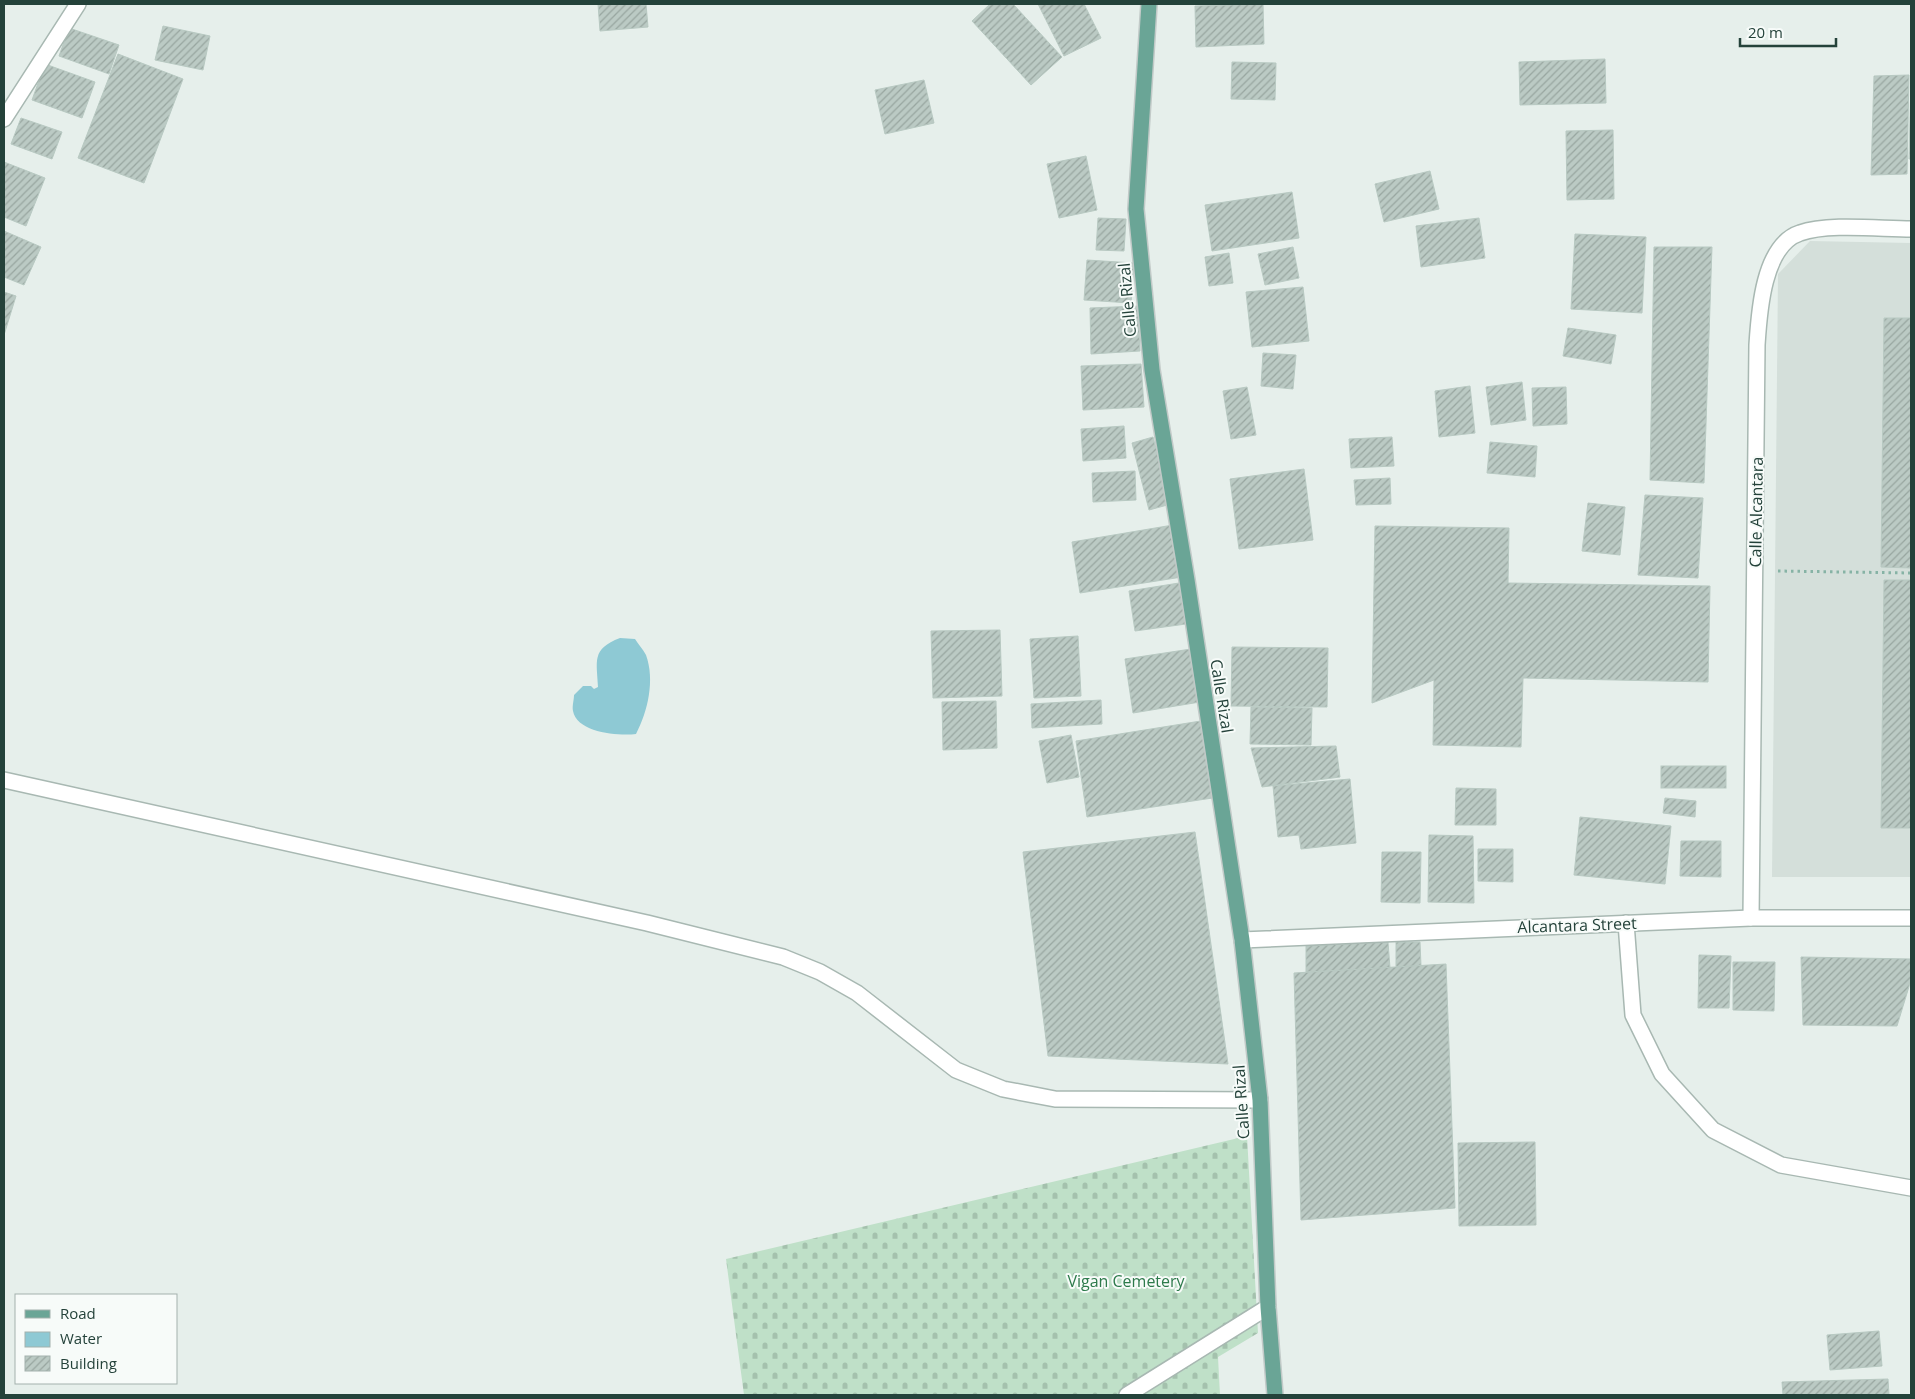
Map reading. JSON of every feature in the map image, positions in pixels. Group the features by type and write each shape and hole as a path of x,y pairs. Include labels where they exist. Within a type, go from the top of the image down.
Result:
{"main road":[{"name":"Calle Rizal","path":"1149,4 1136,210 1152,370 1187,580 1242,940 1260,1100 1268,1307 1275,1395"}],"street":[{"path":"4,119 78,4"},
{"name":"Calle Alcantara","path":"1751,918 1757,345 1760,309 1766,278 1782,244 1799,233 1825,228 1911,229"},
{"path":"4,780 647,923 783,957 820,972 857,993 956,1070 1002,1089 1055,1099 1260,1100"},
{"name":"Alcantara Street","path":"1242,940 1751,918 1911,918"},
{"path":"1626,923 1633,1015 1662,1074 1713,1130 1781,1164 1911,1188"},
{"path":"1127,1395 1268,1307"}],"path":[{"path":"1755,571 1911,573"}],"shaded area":[{"path":"1810,241 1911,243 1911,877 1772,877 1778,274"}],"green space":[{"name":"Vigan Cemetery","path":"1247,1136 1258,1333 1218,1357 1220,1395 744,1395 726,1259"}],"water":[{"path":"620,638 635,639 646,655 649,665 649,695 644,715 636,734 610,733 590,728 576,718 573,711 574,695 583,686 591,686 594,689 598,687 597,663 600,651 611,642"}],"building":[{"path":"598,4 646,4 648,27 600,31"},
{"path":"990,4 1013,4 1062,57 1031,85 972,21"},
{"path":"1038,4 1084,4 1101,38 1064,56"},
{"path":"1263,4 1264,44 1196,47 1195,6"},
{"path":"163,26 210,36 203,70 155,60"},
{"path":"69,28 119,45 109,74 59,56"},
{"path":"118,54 183,79 144,183 78,158"},
{"path":"1605,59 1606,103 1520,105 1519,62"},
{"path":"1232,62 1276,63 1275,100 1231,99"},
{"path":"45,64 95,82 82,118 32,100"},
{"path":"1909,75 1907,174 1871,175 1874,76"},
{"path":"924,80 934,123 885,134 875,90"},
{"path":"1911,82 1911,159 1909,159"},
{"path":"21,118 62,132 52,159 11,144"},
{"path":"1613,130 1614,199 1567,200 1566,131"},
{"path":"1086,156 1097,210 1059,218 1047,164"},
{"path":"4,162 45,178 26,226 4,217"},
{"path":"1430,171 1439,209 1384,222 1375,184"},
{"path":"1292,192 1299,238 1212,251 1205,205"},
{"path":"1098,218 1126,219 1124,251 1096,250"},
{"path":"1479,218 1485,258 1421,267 1416,226"},
{"path":"4,231 41,247 24,285 4,277"},
{"path":"1575,234 1646,237 1642,313 1571,309"},
{"path":"1293,247 1299,278 1265,285 1258,254"},
{"path":"1654,247 1712,247 1704,483 1650,480"},
{"path":"1229,253 1233,283 1209,286 1205,257"},
{"path":"1087,260 1134,263 1131,303 1084,300"},
{"path":"1303,287 1309,341 1252,347 1246,292"},
{"path":"4,292 16,296 4,335"},
{"path":"1138,306 1140,351 1091,354 1090,308"},
{"path":"1884,318 1911,318 1911,568 1881,567"},
{"path":"1568,328 1616,335 1611,364 1563,356"},
{"path":"1263,353 1296,355 1293,389 1261,386"},
{"path":"1141,364 1144,407 1083,410 1081,366"},
{"path":"1522,382 1526,420 1491,425 1486,387"},
{"path":"1470,386 1475,433 1439,437 1435,391"},
{"path":"1247,387 1256,435 1231,439 1223,391"},
{"path":"1566,387 1567,424 1533,426 1532,388"},
{"path":"1124,426 1126,458 1083,461 1081,429"},
{"path":"1153,437 1171,504 1149,510 1132,443"},
{"path":"1392,437 1394,466 1351,468 1349,439"},
{"path":"1490,442 1537,446 1535,477 1487,473"},
{"path":"1304,469 1313,540 1239,549 1230,479"},
{"path":"1135,471 1136,500 1093,502 1092,473"},
{"path":"1390,478 1391,504 1356,505 1354,480"},
{"path":"1645,495 1703,498 1698,578 1638,575"},
{"path":"1588,503 1625,507 1620,555 1582,551"},
{"path":"1173,525 1182,577 1080,593 1072,542"},
{"path":"1375,526 1509,528 1508,583 1710,586 1708,682 1523,678 1521,747 1433,745 1434,680 1372,703"},
{"path":"1884,580 1911,580 1911,828 1881,828"},
{"path":"1179,583 1186,624 1135,631 1129,591"},
{"path":"1000,630 1002,696 933,698 931,631"},
{"path":"1078,636 1081,696 1034,698 1030,639"},
{"path":"1232,647 1328,648 1327,707 1231,706"},
{"path":"1191,649 1200,702 1133,713 1125,659"},
{"path":"1101,700 1102,724 1032,728 1031,704"},
{"path":"996,701 997,748 943,750 942,702"},
{"path":"1251,707 1312,708 1311,745 1250,744"},
{"path":"1207,720 1219,797 1087,817 1076,741"},
{"path":"1071,735 1079,777 1047,783 1039,741"},
{"path":"1336,746 1340,777 1262,787 1251,748"},
{"path":"1661,766 1726,766 1726,788 1661,788"},
{"path":"1350,779 1356,843 1301,849 1299,835 1278,837 1273,786"},
{"path":"1456,788 1496,789 1496,825 1455,825"},
{"path":"1665,798 1696,801 1695,817 1663,813"},
{"path":"1580,817 1671,826 1665,884 1574,875"},
{"path":"1195,832 1228,1064 1048,1056 1023,852"},
{"path":"1429,835 1473,836 1474,903 1428,902"},
{"path":"1681,841 1721,841 1721,877 1680,876"},
{"path":"1478,849 1513,849 1513,882 1478,881"},
{"path":"1382,852 1421,852 1420,903 1381,902"},
{"path":"1388,942 1390,968 1306,972 1306,946"},
{"path":"1396,942 1420,942 1421,966 1396,967"},
{"path":"1699,955 1731,956 1729,1008 1698,1008"},
{"path":"1801,957 1911,959 1911,980 1897,1026 1803,1025"},
{"path":"1733,962 1775,962 1774,1011 1733,1010"},
{"path":"1446,964 1455,1208 1301,1220 1294,973"},
{"path":"1535,1142 1536,1225 1459,1226 1458,1143"},
{"path":"1879,1331 1882,1366 1830,1370 1827,1335"},
{"path":"1888,1379 1889,1395 1783,1395 1782,1382"}]}
